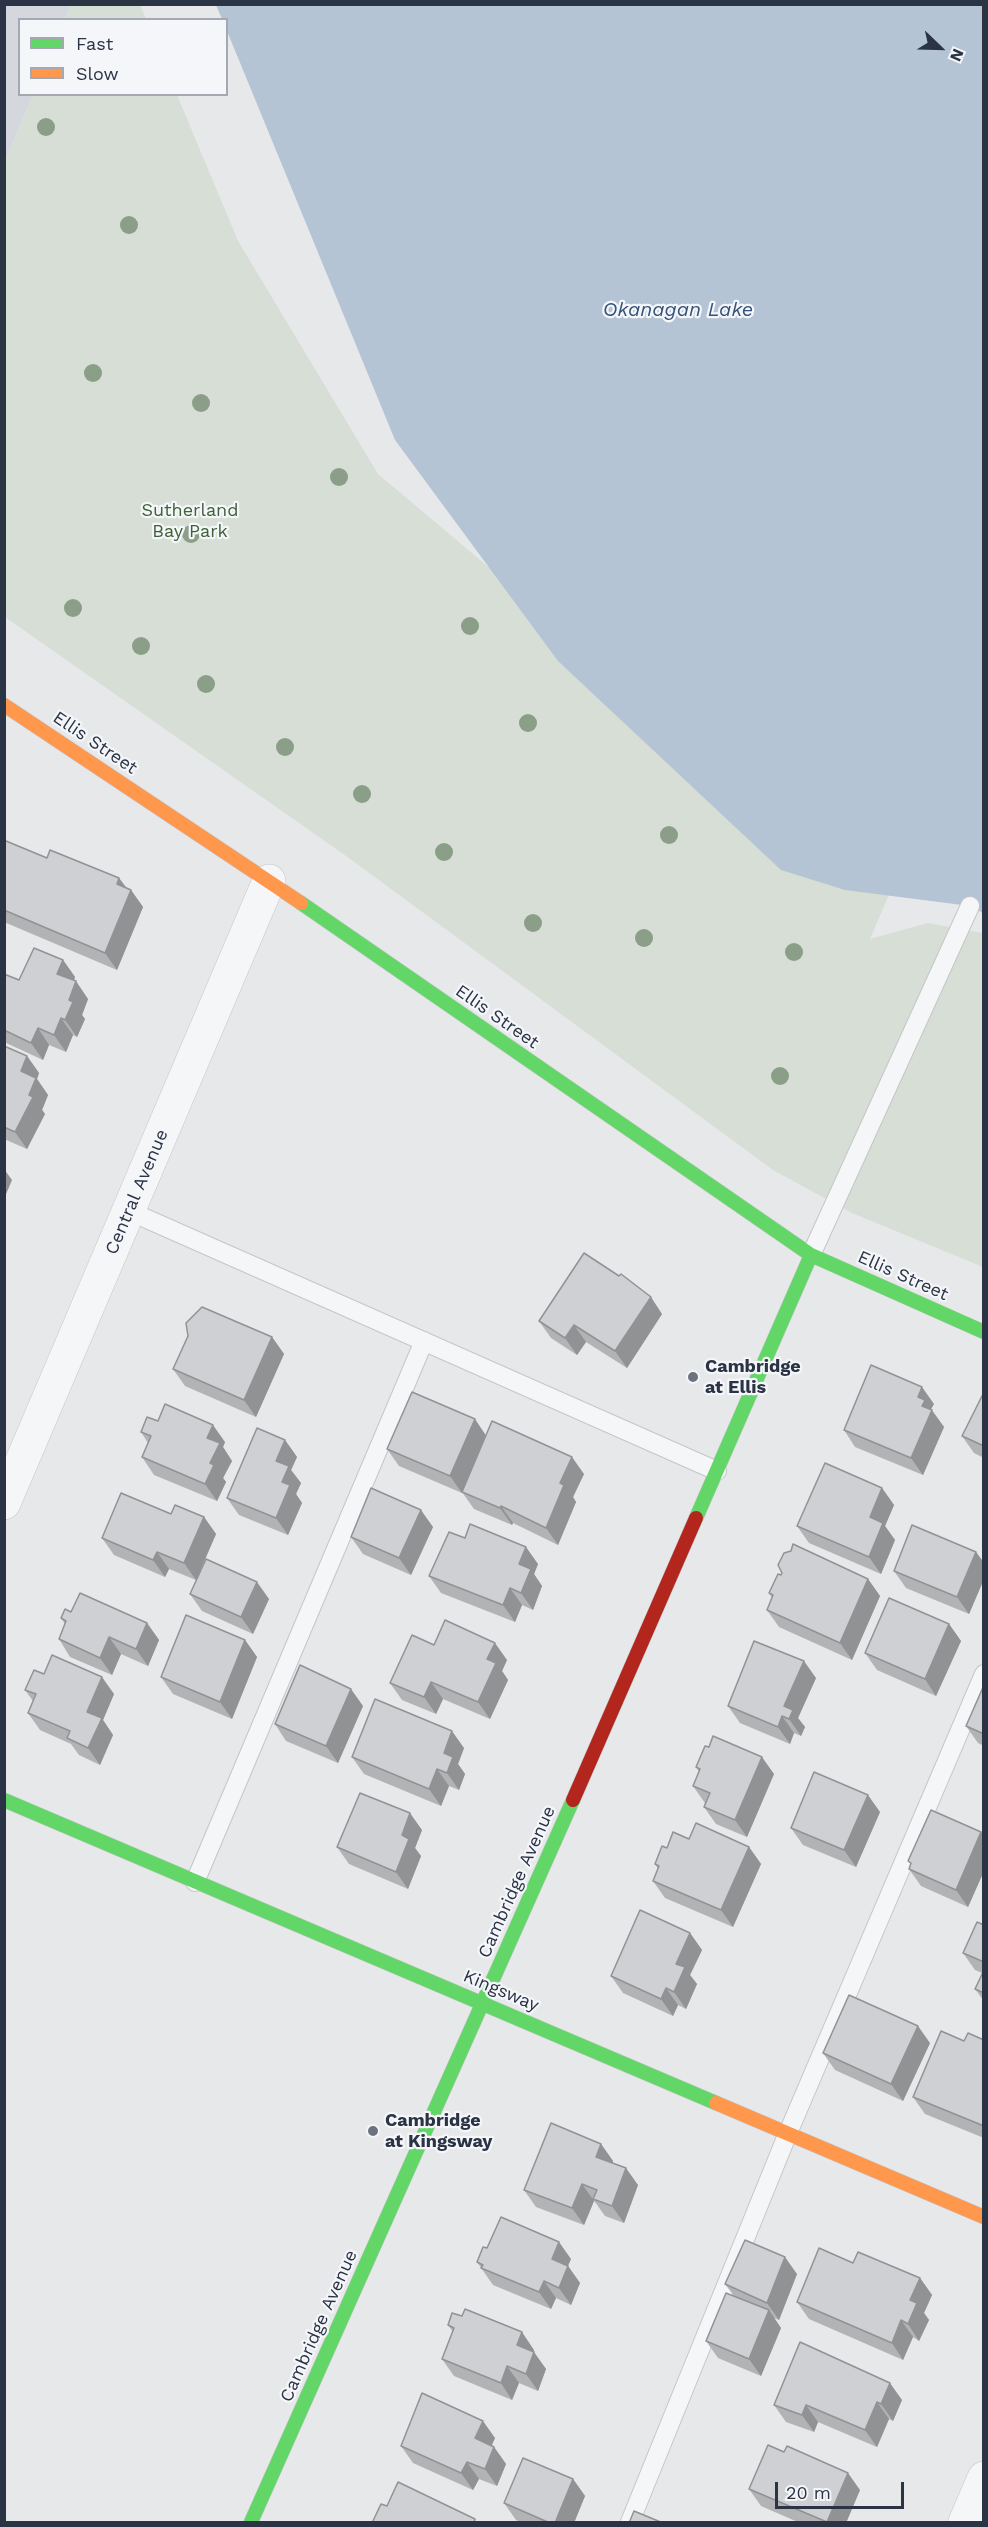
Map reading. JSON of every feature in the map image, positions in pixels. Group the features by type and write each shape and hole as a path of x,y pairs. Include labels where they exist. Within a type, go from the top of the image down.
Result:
{"street":[{"name":"Ellis Street","path":"4,705 269,881 812,1255 984,1332"},
{"name":"Central Avenue","path":"4,1503 269,881"},
{"name":"Cambridge Avenue","path":"251,2523 484,2003 812,1255"},
{"name":"Kingsway","path":"4,1800 984,2217"},
{"path":"965,2523 984,2478"}],"lane":[{"path":"812,1255 970,906"},
{"path":"129,1211 717,1471"},
{"path":"195,1882 424,1341"},
{"path":"630,2523 788,2133 984,1674"}],"shaded area":[{"path":"5,5 71,5 65,18 18,18 18,96 33,96 5,161"}],"green space":[{"path":"71,4 140,5 146,18 65,18"},
{"name":"Sutherland Bay Park","path":"33,96 177,96 238,241 378,474 703,748 914,836 870,939 928,923 983,933 983,1267 852,1213 773,1170 349,858 5,617 5,161"}],"water":[{"name":"Okanagan Lake","path":"216,5 983,5 983,913 970,906 845,890 781,870 558,661 395,440 228,33 228,18 222,18"}],"building":[{"path":"6,841 47,858 50,850 119,878 117,884 131,890 105,953 4,910 4,843"},
{"path":"34,948 63,960 57,974 76,981 69,1000 73,1002 65,1020 61,1018 54,1035 38,1028 31,1043 4,1030 4,974 19,980"},
{"path":"4,1046 27,1056 21,1071 36,1078 29,1095 33,1097 15,1132 4,1127"},
{"path":"584,1253 619,1276 621,1274 651,1297 615,1351 574,1325 565,1338 539,1321"},
{"path":"202,1307 272,1337 244,1400 173,1369 188,1336 186,1323"},
{"path":"871,1365 922,1387 918,1397 925,1400 922,1406 932,1410 911,1458 844,1430"},
{"path":"412,1392 475,1419 450,1476 387,1449"},
{"path":"984,1394 984,1446 962,1436"},
{"path":"165,1404 213,1425 207,1438 220,1443 210,1463 214,1465 205,1484 142,1457 151,1436 141,1432 147,1417 158,1421"},
{"path":"492,1421 572,1457 560,1483 564,1485 546,1528 501,1506 500,1508 462,1492"},
{"path":"257,1428 285,1440 276,1461 289,1466 282,1482 290,1485 276,1518 227,1498"},
{"path":"825,1463 882,1488 870,1517 883,1523 869,1557 797,1526"},
{"path":"371,1488 421,1510 399,1558 351,1537"},
{"path":"121,1493 171,1514 175,1505 204,1517 184,1563 157,1552 153,1560 102,1538"},
{"path":"470,1524 526,1547 519,1564 531,1569 521,1593 510,1588 503,1605 429,1576 449,1532 465,1538"},
{"path":"912,1525 976,1552 957,1597 894,1571"},
{"path":"793,1544 868,1579 840,1643 767,1610 773,1595 769,1593 778,1574 782,1573 778,1565 784,1553 791,1551"},
{"path":"206,1559 257,1582 241,1617 190,1594"},
{"path":"80,1593 147,1623 136,1649 109,1637 100,1658 59,1639 66,1621 61,1618 65,1609 71,1612"},
{"path":"889,1598 949,1624 925,1679 865,1653"},
{"path":"186,1615 245,1640 220,1702 161,1677"},
{"path":"445,1620 495,1643 487,1659 496,1663 478,1702 431,1682 424,1697 390,1683 412,1635 434,1645"},
{"path":"754,1641 804,1661 784,1706 793,1710 789,1719 782,1716 778,1727 728,1706"},
{"path":"52,1655 102,1677 87,1712 102,1718 88,1748 67,1738 70,1731 28,1713 36,1694 25,1690 34,1670 44,1674"},
{"path":"300,1665 351,1689 326,1746 275,1724"},
{"path":"984,1685 984,1734 966,1726"},
{"path":"375,1699 452,1731 444,1753 453,1757 447,1773 437,1769 429,1789 352,1757"},
{"path":"713,1736 762,1757 735,1820 704,1807 710,1793 693,1786 700,1769 696,1767 705,1746 709,1747"},
{"path":"814,1772 868,1795 844,1850 791,1828"},
{"path":"360,1793 410,1813 402,1835 409,1839 396,1872 337,1847"},
{"path":"931,1810 981,1832 956,1890 909,1869 911,1863 908,1861"},
{"path":"696,1823 749,1847 721,1910 653,1881 659,1866 655,1864 662,1846 667,1848 673,1832 689,1839"},
{"path":"640,1910 690,1933 676,1964 685,1967 674,1992 666,1988 661,1999 611,1976"},
{"path":"977,1922 984,1925 984,1962 963,1953"},
{"path":"984,1970 984,1993 975,1989"},
{"path":"849,1995 918,2026 891,2084 823,2053"},
{"path":"941,2031 964,2041 968,2033 984,2040 984,2126 913,2097"},
{"path":"551,2123 601,2144 596,2157 626,2168 612,2206 593,2199 597,2190 582,2184 572,2208 524,2190"},
{"path":"501,2217 559,2242 552,2259 568,2266 559,2288 544,2281 539,2292 481,2268 483,2265 477,2262 483,2247 487,2248"},
{"path":"745,2240 785,2257 767,2303 725,2284"},
{"path":"819,2248 853,2263 858,2252 920,2278 910,2300 917,2303 908,2324 901,2320 892,2343 797,2302"},
{"path":"726,2293 769,2310 749,2359 706,2341"},
{"path":"465,2309 522,2332 517,2345 534,2352 526,2374 507,2366 501,2383 442,2359 454,2328 448,2325 452,2313 462,2316"},
{"path":"800,2342 890,2383 881,2404 877,2402 865,2430 806,2405 802,2415 774,2405"},
{"path":"422,2393 483,2421 475,2438 494,2447 485,2469 467,2462 461,2473 401,2446"},
{"path":"768,2445 784,2452 787,2446 848,2473 827,2522 749,2489"},
{"path":"523,2458 573,2479 555,2523 550,2523 504,2503"},
{"path":"398,2482 475,2519 474,2523 372,2523 381,2504 387,2506"},
{"path":"634,2511 663,2523 629,2523"}],"traffic: fast":[{"path":"301,903 811,1255 984,1332"},
{"path":"696,1518 811,1255"},
{"path":"4,1800 716,2103"},
{"path":"251,2522 573,1800"}],"traffic: slow":[{"path":"4,705 301,903"},
{"path":"716,2103 984,2217"}],"traffic: jam":[{"path":"573,1800 696,1518"}],"place":[{"name":"Cambridge at Ellis","path":"693,1377"},
{"name":"Cambridge at Kingsway","path":"373,2131"}]}
